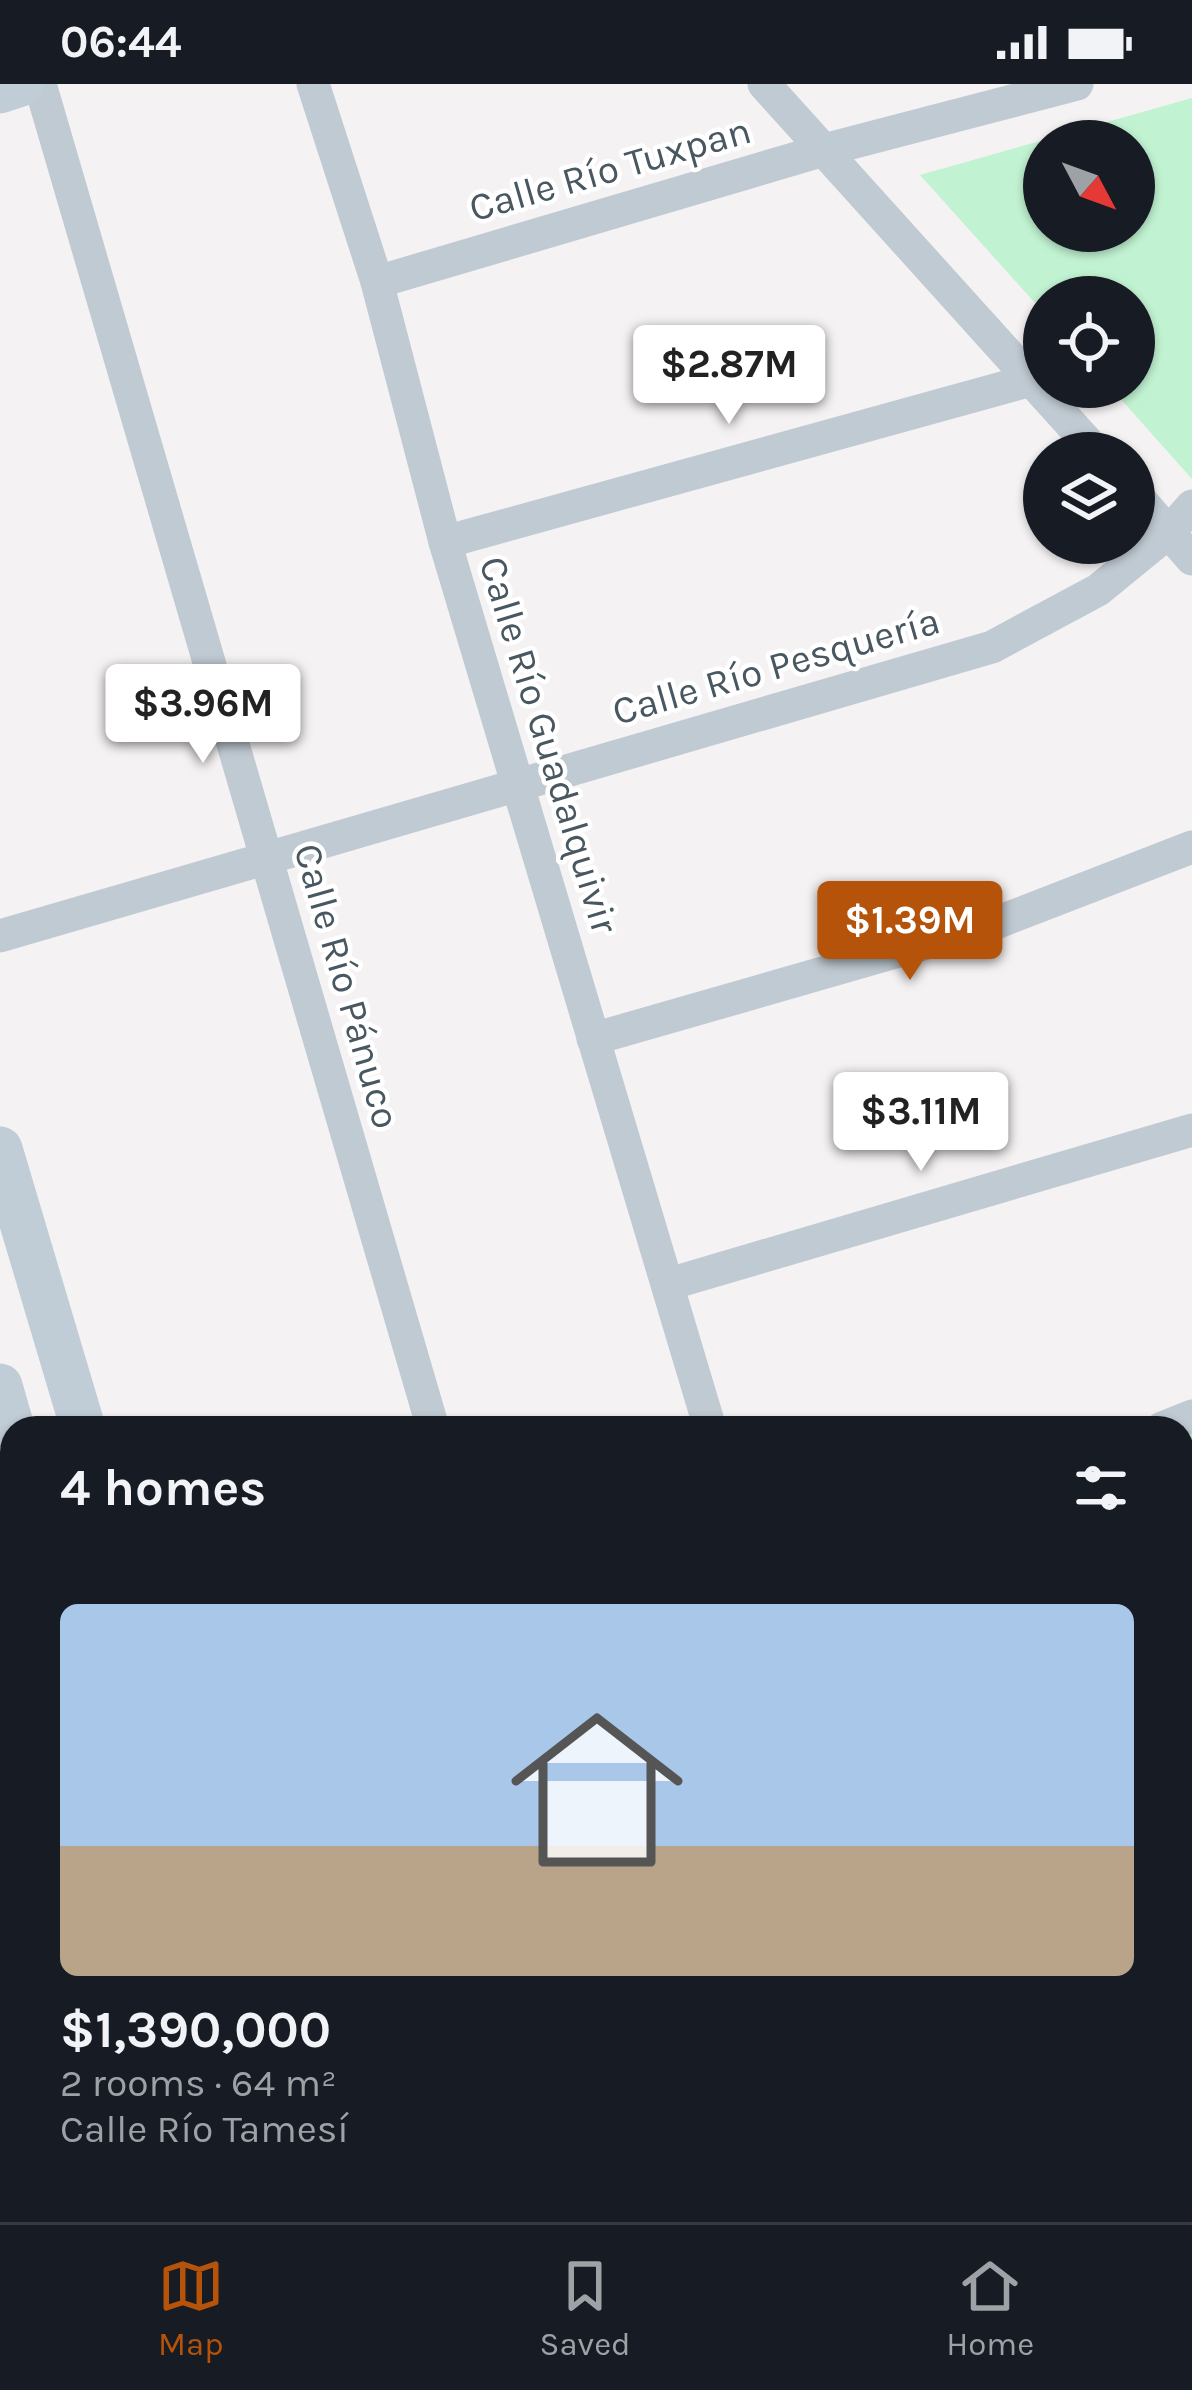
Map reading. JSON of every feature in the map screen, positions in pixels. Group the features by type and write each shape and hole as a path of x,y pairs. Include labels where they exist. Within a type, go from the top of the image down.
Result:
{"main road":[{"path":"0,91 22,84"},
{"path":"0,1149 78,1416"},
{"path":"0,1386 9,1416"}],"street":[{"name":"Calle Río Pánuco","path":"40,84 429,1416"},
{"name":"Calle Río Guadalquivir","path":"313,84 377,281 445,542 707,1416"},
{"path":"764,84 1023,371"},
{"name":"Calle Río Tuxpan","path":"377,281 824,150 1077,84"},
{"path":"445,542 1023,382"},
{"path":"1056,408 1078,432"},
{"name":"Calle Río Pesquería","path":"0,936 992,647 1098,590 1169,532 1192,506"},
{"path":"1155,517 1192,559"},
{"path":"593,1039 993,924 1192,847"},
{"path":"669,1284 1192,1130"}],"green space":[{"path":"1192,98 1192,479 1155,432 1129,408 1155,408 1155,276 1023,276 1023,290 920,175 1023,146 1023,252 1155,252 1155,120 1114,120"}]}
